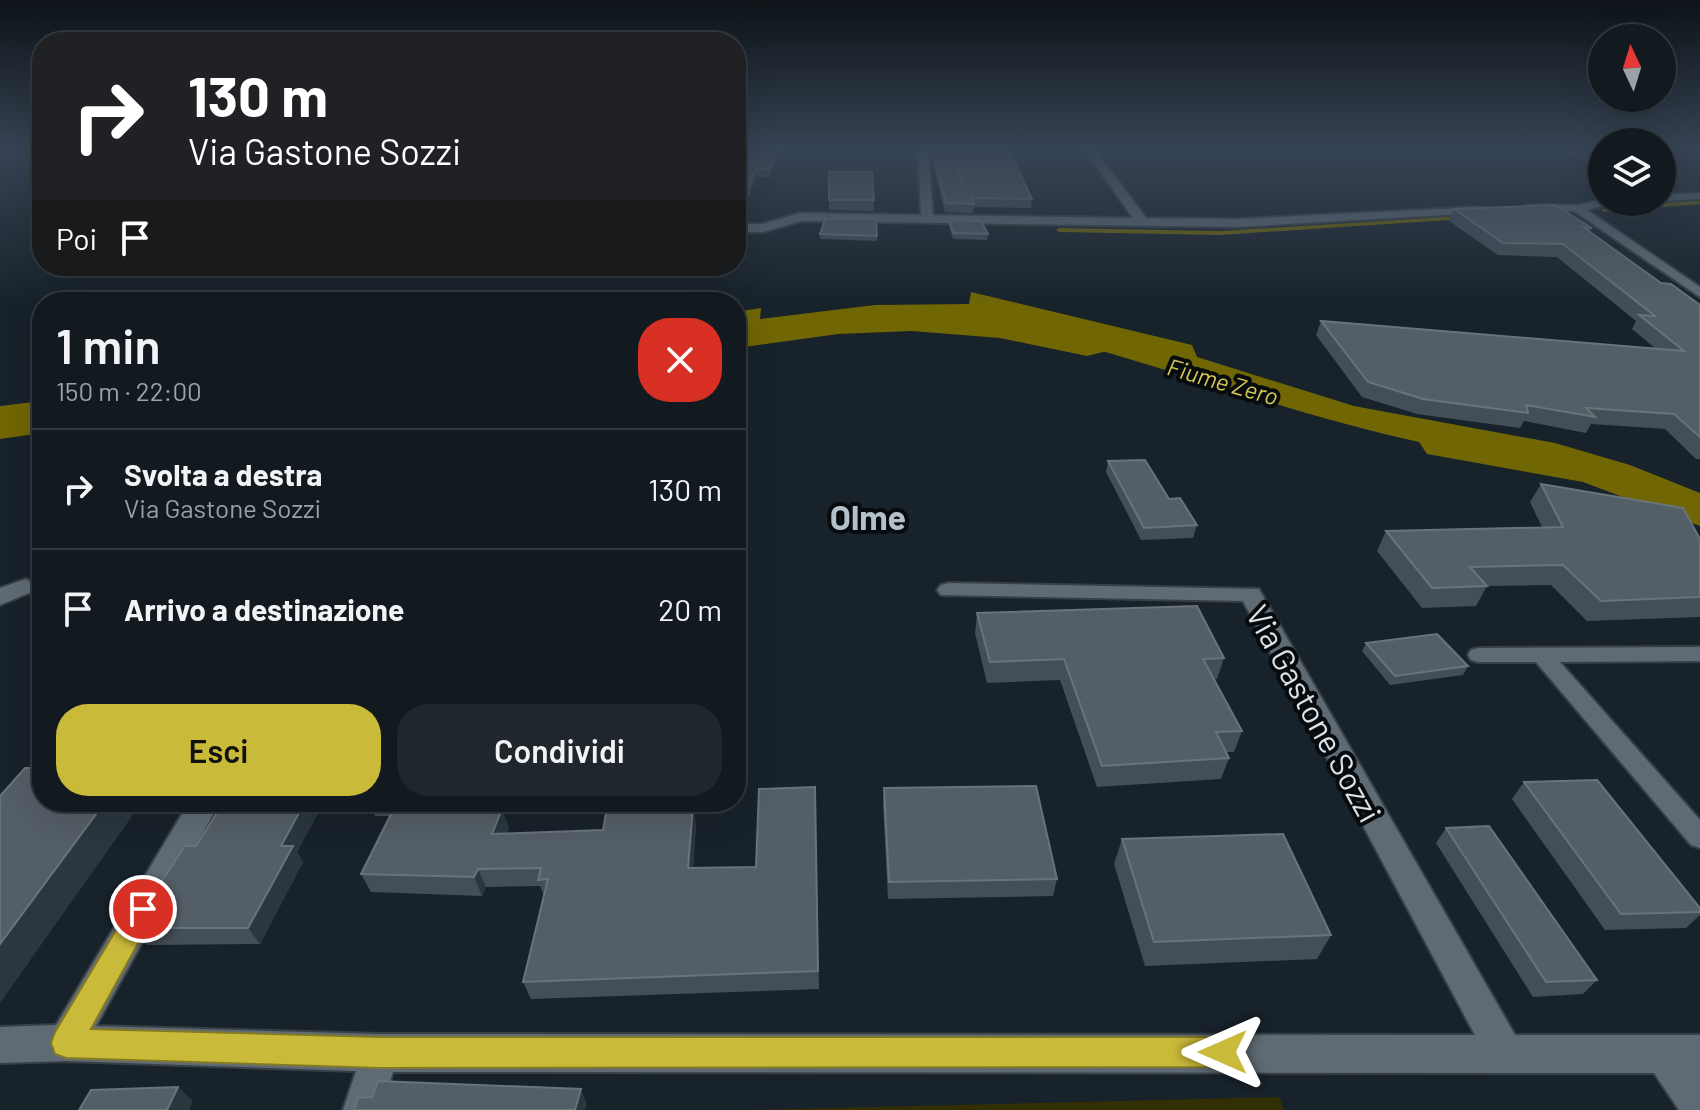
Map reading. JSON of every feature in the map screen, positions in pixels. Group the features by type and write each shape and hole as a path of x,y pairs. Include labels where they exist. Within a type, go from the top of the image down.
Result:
{"street":[{"path":"926,202 927,219"},
{"path":"1128,202 1143,223"},
{"path":"1518,208 1588,206"},
{"path":"1577,208 1700,293"},
{"path":"746,228 763,228 800,217 1237,223 1487,210"},
{"path":"0,597 26,586"},
{"name":"Via Gastone Sozzi","path":"949,590 1251,594 1504,1052"},
{"path":"66,1043 199,812"},
{"path":"0,1045 66,1043 380,1053 1682,1054 1700,1108"},
{"path":"362,1110 380,1053"}],"lane":[{"path":"1478,655 1700,654"},
{"path":"1542,655 1700,837"}],"shaded area":[{"path":"1279,1097 1284,1110 748,1110"}],"water":[{"path":"971,292 1192,345 1197,357 1354,406 1555,443 1630,465 1700,493 1700,526 1583,482 1427,454 1419,442 1302,412 1003,324 967,318 912,316 852,321 746,337 746,310 761,308 760,319 875,305 969,304"},
{"path":"32,402 32,434 0,439 0,406"}],"building":[{"path":"973,202 974,204 946,203"},
{"path":"1555,205 1592,228 1583,227 1661,283 1671,284 1700,305 1700,437 1674,414 1586,408 1595,417 1526,405 1528,413 1423,399 1368,382 1321,321 1684,351 1639,315 1655,316 1563,244 1503,243 1454,209"},
{"path":"825,219 876,219 877,236 820,234"},
{"path":"949,220 981,221 988,234 953,233"},
{"path":"1145,460 1169,499 1180,498 1197,525 1144,528 1108,461"},
{"path":"1541,484 1683,508 1700,539 1700,597 1601,601 1563,565 1470,567 1487,586 1432,588 1386,531 1563,527"},
{"path":"1197,606 1224,658 1203,659 1242,731 1216,732 1229,758 1102,766 1064,659 990,662 977,613"},
{"path":"1437,634 1468,666 1395,676 1366,643"},
{"path":"25,768 32,768 32,812 98,812 0,944 0,796"},
{"path":"1597,780 1700,908 1700,912 1621,914 1524,782"},
{"path":"1036,786 1057,879 889,882 884,788"},
{"path":"815,787 818,971 523,982 548,879 538,880 541,868 478,869 474,877 361,874 392,812 501,812 492,834 603,830 606,812 692,812 688,868 756,867 759,789"},
{"path":"218,812 300,812 281,846 293,846 248,928 131,928 185,846 196,846"},
{"path":"1489,826 1597,980 1546,982 1446,828"},
{"path":"1283,834 1331,935 1154,942 1122,839"},
{"path":"378,1081 581,1089 575,1110 354,1110 358,1098 372,1097"},
{"path":"178,1087 167,1110 79,1110 91,1090"}],"waterway":[{"path":"1676,204 1700,202"},
{"path":"1059,230 1220,233 1462,218"},
{"name":"Fiume Zero","path":"746,334 838,321 912,319 1000,325 1087,342"}],"district":[{"name":"Olme","path":"868,516"}],"route":[{"path":"143,909 66,1043 380,1053 1223,1052"}]}
